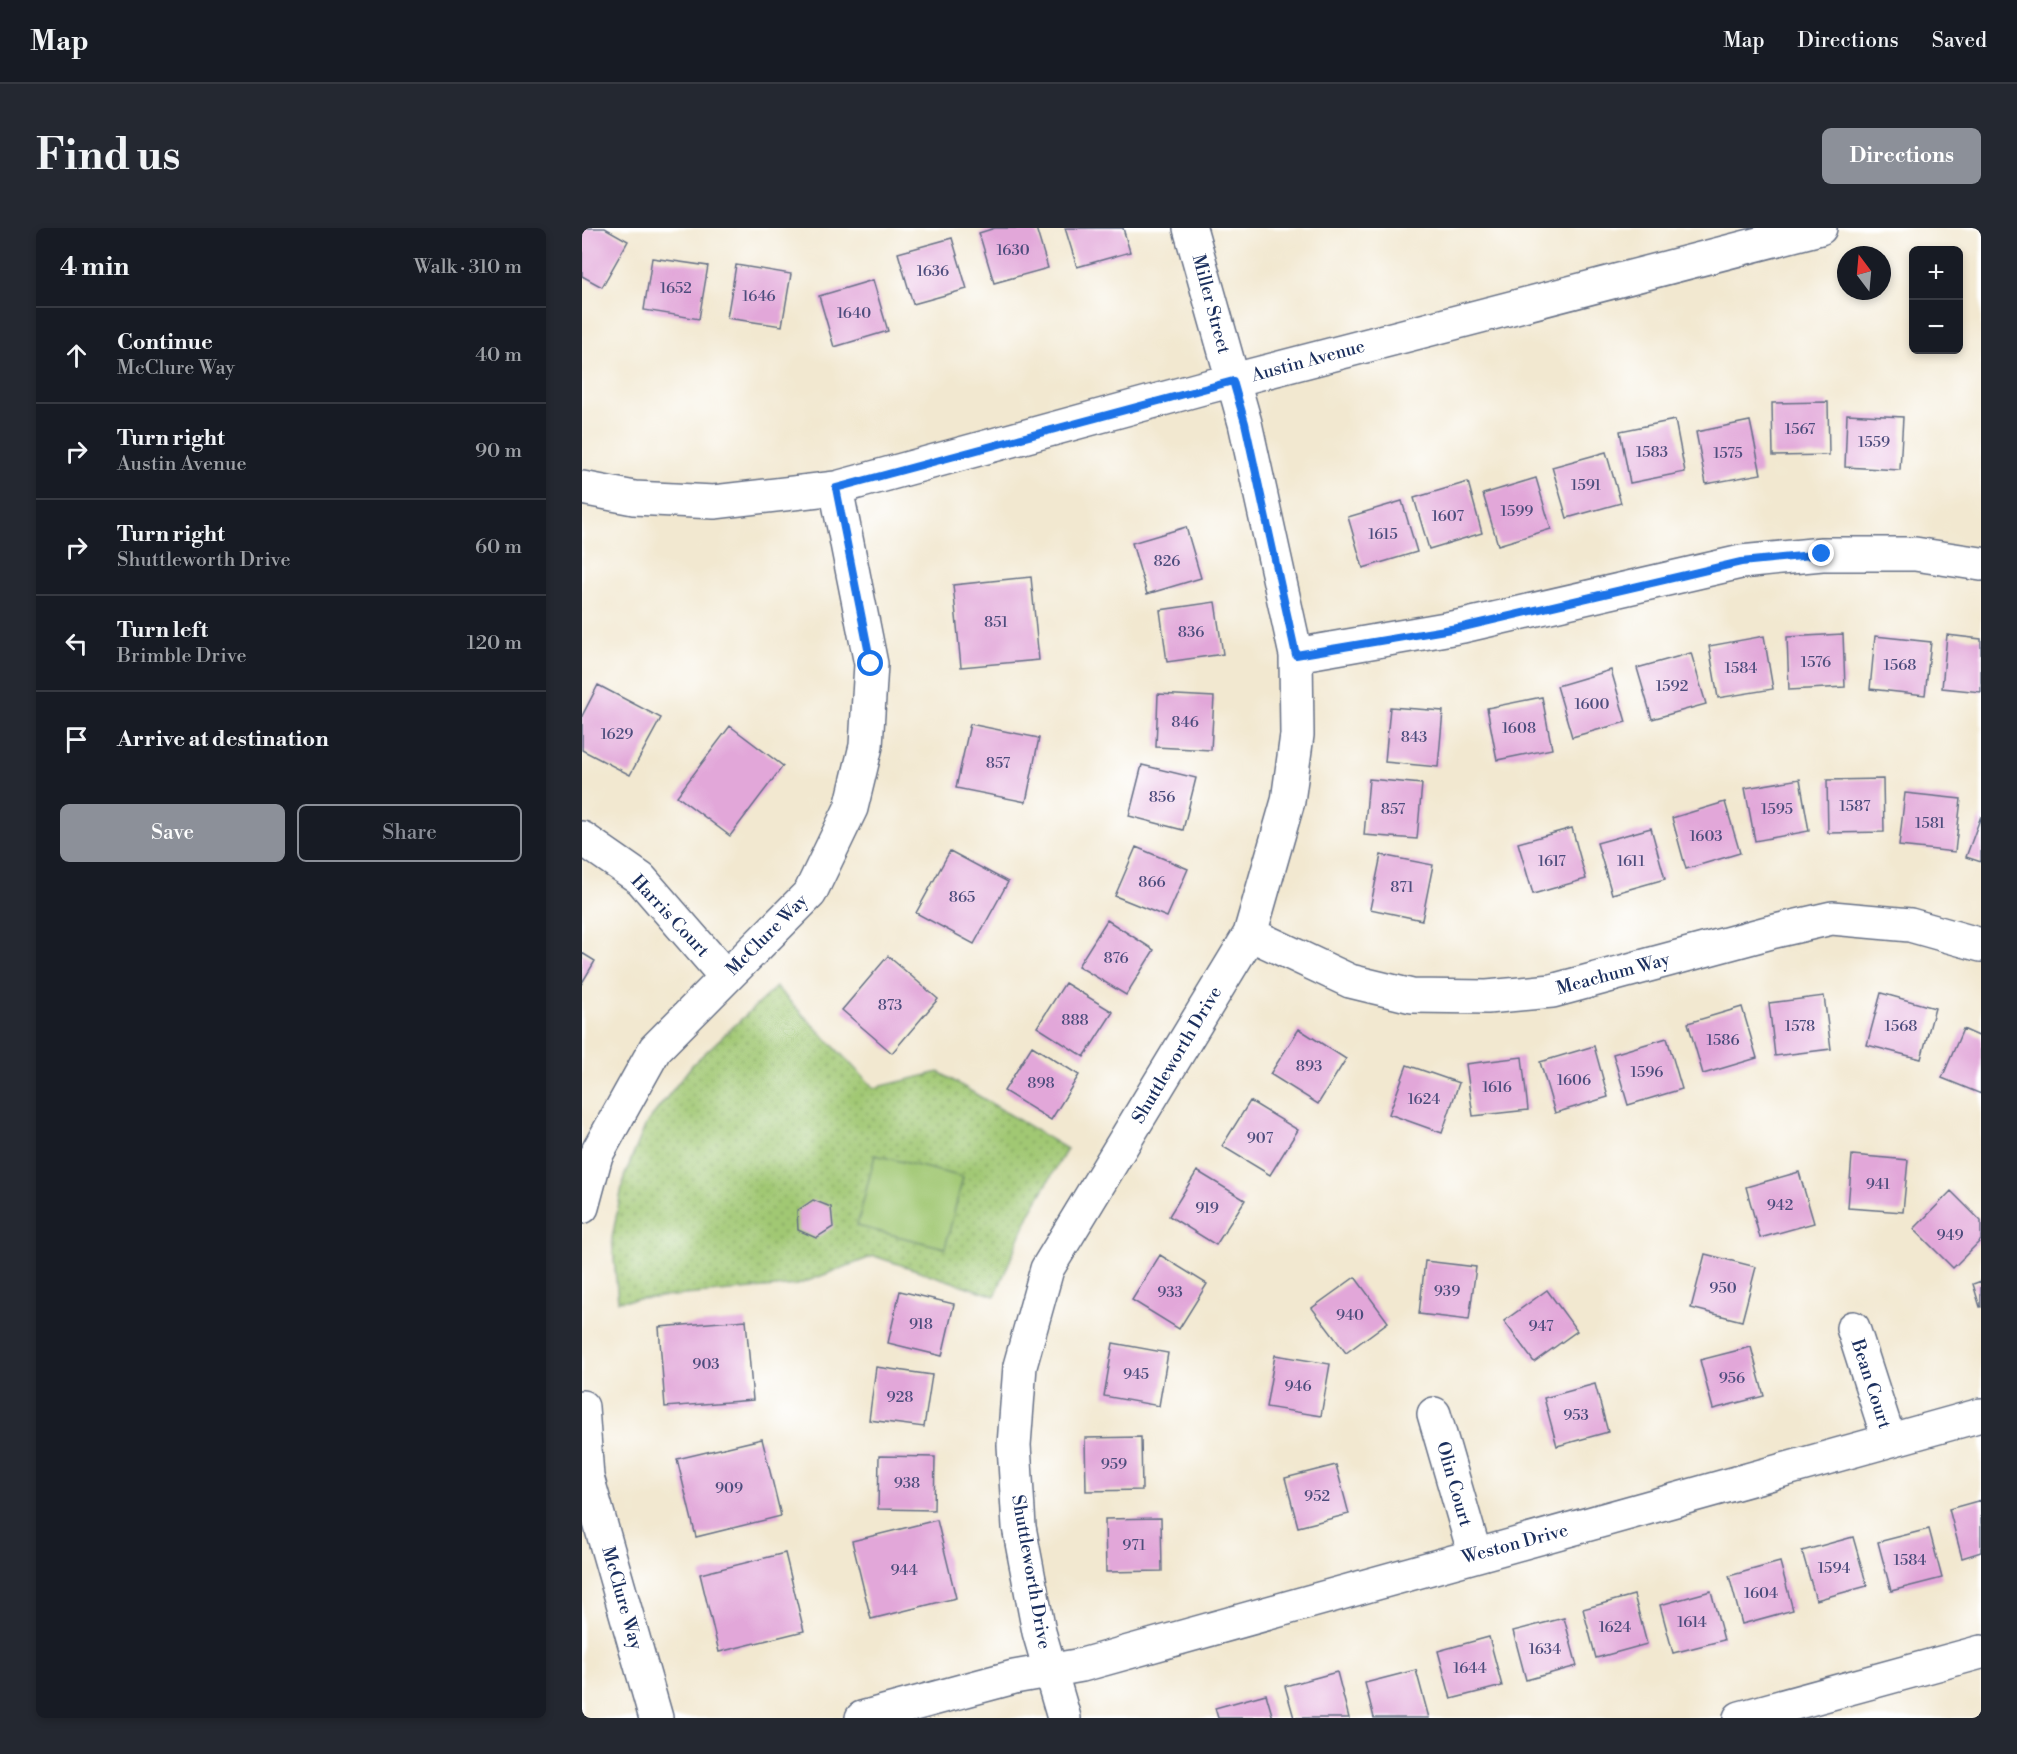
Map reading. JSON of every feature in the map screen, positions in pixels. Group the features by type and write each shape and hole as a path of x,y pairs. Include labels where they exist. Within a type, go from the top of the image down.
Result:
{"street":[{"name":"Miller Street","path":"1190,228 1233,381"},
{"name":"Austin Avenue","path":"582,488 634,498 714,502 836,488 1233,381 1820,228"},
{"name":"Shuttleworth Drive","path":"1064,1718 1048,1670 1039,1632 1019,1527 1014,1445 1022,1358 1047,1269 1250,934 1288,801 1297,735 1296,655 1245,423 1233,381"},
{"name":"McClure Way","path":"582,1207 596,1155 655,1049 810,893 851,808 866,746 871,664 836,488"},
{"path":"1296,655 1463,627 1741,562 1822,554 1915,554 1981,564"},
{"name":"Harris Court","path":"582,838 641,879 726,977"},
{"name":"Meachum Way","path":"1250,934 1350,981 1412,996 1487,997 1552,991 1771,932 1832,918 1910,925 1981,945"},
{"name":"Bean Court","path":"1853,1328 1889,1440"},
{"name":"McClure Way","path":"582,1407 587,1477 656,1718"},
{"name":"Olin Court","path":"1434,1414 1474,1555"},
{"name":"Weston Drive","path":"862,1718 1014,1677 1082,1665 1981,1415"},
{"path":"1740,1718 1981,1652"}],"green space":[{"path":"776,987 874,1088 939,1072 1067,1149 1030,1213 995,1296 874,1256 797,1285 618,1301 612,1238 624,1177 646,1124 693,1064"},
{"path":"875,1155 963,1177 945,1248 857,1226"}],"building":[{"path":"582,228 605,228 628,241 602,287 582,276"},
{"path":"995,228 1036,228 1048,268 994,283 979,233"},
{"path":"1065,228 1123,228 1130,252 1077,267"},
{"path":"952,238 967,289 913,304 898,253"},
{"path":"652,258 708,266 699,319 644,310"},
{"path":"736,265 791,274 782,326 727,318"},
{"path":"873,280 888,331 834,347 819,296"},
{"path":"1828,402 1829,455 1773,456 1772,403"},
{"path":"1847,414 1903,417 1900,470 1845,467"},
{"path":"1675,420 1685,472 1630,483 1620,431"},
{"path":"1750,421 1761,474 1706,484 1696,432"},
{"path":"1606,452 1621,503 1567,518 1552,467"},
{"path":"1536,478 1551,529 1498,545 1483,494"},
{"path":"1468,482 1482,533 1429,549 1414,498"},
{"path":"1402,501 1417,552 1363,568 1348,517"},
{"path":"1186,527 1201,578 1147,594 1132,543"},
{"path":"1031,577 1039,660 961,667 953,585"},
{"path":"1215,602 1223,654 1167,662 1160,610"},
{"path":"1843,634 1845,687 1789,690 1787,637"},
{"path":"1947,635 1981,639 1981,692 1942,688"},
{"path":"1764,636 1773,689 1718,698 1709,646"},
{"path":"1875,636 1931,642 1925,695 1870,689"},
{"path":"1691,653 1706,704 1652,719 1637,668"},
{"path":"1611,670 1626,722 1572,737 1557,686"},
{"path":"598,685 661,718 630,775 582,750 582,716"},
{"path":"1158,694 1214,697 1211,750 1156,747"},
{"path":"1542,697 1552,749 1497,760 1487,708"},
{"path":"1390,707 1443,711 1438,767 1385,762"},
{"path":"970,724 1039,738 1026,802 956,788"},
{"path":"730,726 783,766 730,836 677,796"},
{"path":"1142,765 1196,778 1183,830 1129,816"},
{"path":"1369,779 1422,784 1417,839 1364,835"},
{"path":"1800,779 1809,831 1755,841 1745,788"},
{"path":"1883,779 1884,832 1828,833 1827,780"},
{"path":"1905,793 1961,799 1955,852 1899,846"},
{"path":"1725,802 1740,853 1686,869 1672,818"},
{"path":"1981,816 1981,862 1966,857"},
{"path":"1572,828 1586,879 1533,894 1518,843"},
{"path":"1651,828 1665,879 1612,894 1597,843"},
{"path":"1136,847 1188,869 1167,917 1115,896"},
{"path":"950,851 1008,882 974,944 916,913"},
{"path":"1381,855 1433,865 1422,920 1370,909"},
{"path":"1107,920 1154,950 1126,995 1078,966"},
{"path":"582,953 595,961 582,983"},
{"path":"888,956 938,999 892,1053 842,1010"},
{"path":"1065,983 1113,1012 1084,1057 1037,1027"},
{"path":"1881,993 1935,1008 1921,1059 1867,1045"},
{"path":"1824,996 1831,1049 1775,1056 1769,1003"},
{"path":"1742,1007 1757,1058 1703,1074 1688,1023"},
{"path":"1299,1029 1346,1059 1318,1104 1270,1074"},
{"path":"1963,1029 1981,1037 1981,1094 1942,1078"},
{"path":"1667,1038 1682,1089 1628,1105 1613,1054"},
{"path":"1032,1046 1079,1075 1051,1120 1004,1091"},
{"path":"1594,1046 1608,1097 1555,1113 1540,1062"},
{"path":"1522,1057 1528,1110 1473,1116 1466,1064"},
{"path":"1407,1065 1459,1083 1442,1133 1389,1114"},
{"path":"1250,1101 1298,1130 1270,1175 1222,1146"},
{"path":"1852,1155 1908,1160 1903,1212 1848,1208"},
{"path":"1197,1171 1245,1200 1216,1245 1169,1216"},
{"path":"1799,1172 1814,1223 1760,1238 1746,1187"},
{"path":"1951,1191 1981,1221 1981,1240 1953,1268 1914,1229"},
{"path":"813,1200 831,1207 833,1227 816,1238 798,1230 797,1211"},
{"path":"1705,1254 1756,1267 1742,1321 1691,1308"},
{"path":"1160,1255 1207,1284 1179,1329 1132,1300"},
{"path":"1425,1261 1476,1267 1469,1320 1419,1314"},
{"path":"1355,1277 1388,1322 1346,1353 1312,1308"},
{"path":"1981,1281 1981,1307 1980,1307 1973,1284"},
{"path":"1547,1290 1577,1331 1534,1362 1504,1321"},
{"path":"900,1291 954,1304 942,1356 888,1343"},
{"path":"746,1320 753,1400 665,1407 659,1327"},
{"path":"1113,1343 1168,1353 1159,1406 1104,1396"},
{"path":"1751,1347 1764,1396 1713,1409 1700,1360"},
{"path":"1275,1355 1330,1364 1321,1416 1266,1407"},
{"path":"876,1367 932,1375 924,1427 869,1420"},
{"path":"1595,1384 1608,1432 1557,1446 1544,1398"},
{"path":"1141,1437 1142,1490 1086,1491 1085,1438"},
{"path":"762,1439 781,1516 696,1537 677,1459"},
{"path":"879,1456 935,1457 934,1510 878,1509"},
{"path":"1336,1465 1349,1514 1298,1527 1285,1478"},
{"path":"1981,1500 1981,1552 1962,1558 1949,1509"},
{"path":"1161,1518 1162,1571 1106,1572 1105,1519"},
{"path":"937,1520 956,1598 871,1619 852,1541"},
{"path":"1929,1529 1942,1578 1891,1591 1878,1542"},
{"path":"1853,1537 1867,1586 1816,1600 1802,1551"},
{"path":"785,1553 804,1631 719,1652 700,1574"},
{"path":"1780,1562 1793,1610 1742,1624 1729,1576"},
{"path":"1711,1591 1724,1640 1673,1653 1660,1605"},
{"path":"1634,1595 1647,1644 1596,1658 1583,1609"},
{"path":"1564,1618 1577,1666 1526,1680 1513,1631"},
{"path":"1489,1637 1502,1686 1451,1699 1438,1651"},
{"path":"1416,1670 1429,1718 1374,1718 1365,1683"},
{"path":"1337,1672 1349,1718 1294,1718 1285,1686"},
{"path":"1266,1694 1273,1718 1218,1718 1215,1708"}],"route":[{"path":"871,664 836,488 1233,381 1245,423 1296,655 1463,627 1741,562 1822,554"}]}
